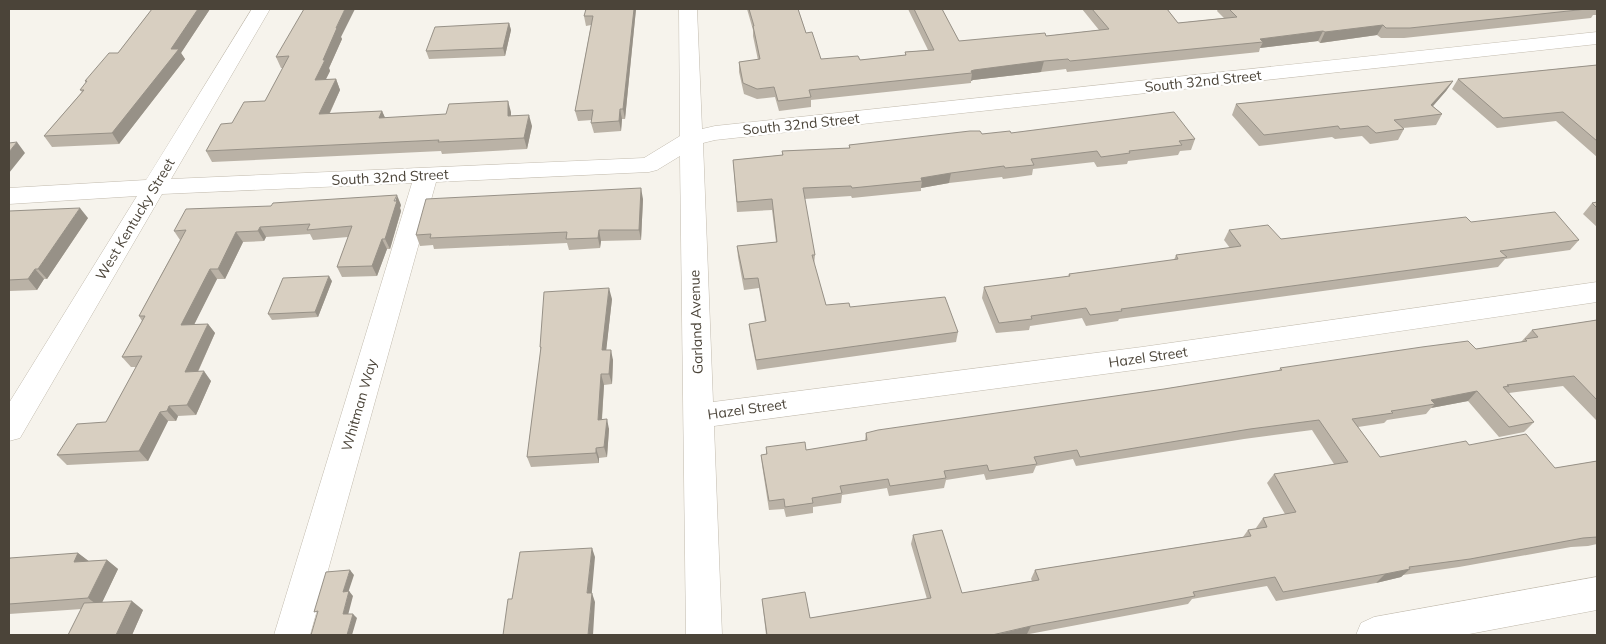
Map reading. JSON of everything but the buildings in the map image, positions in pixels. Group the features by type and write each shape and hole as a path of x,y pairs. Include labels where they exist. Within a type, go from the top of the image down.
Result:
{"street":[{"name":"West Kentucky Street","path":"9,429 261,9"},
{"name":"Garland Avenue","path":"688,9 704,635"},
{"name":"South 32nd Street","path":"9,196 649,165 690,139 732,131 1597,38"},
{"name":"Whitman Way","path":"292,635 426,175"},
{"name":"Hazel Street","path":"699,416 1152,357 1597,292"},
{"path":"1374,635 1597,593"}]}
